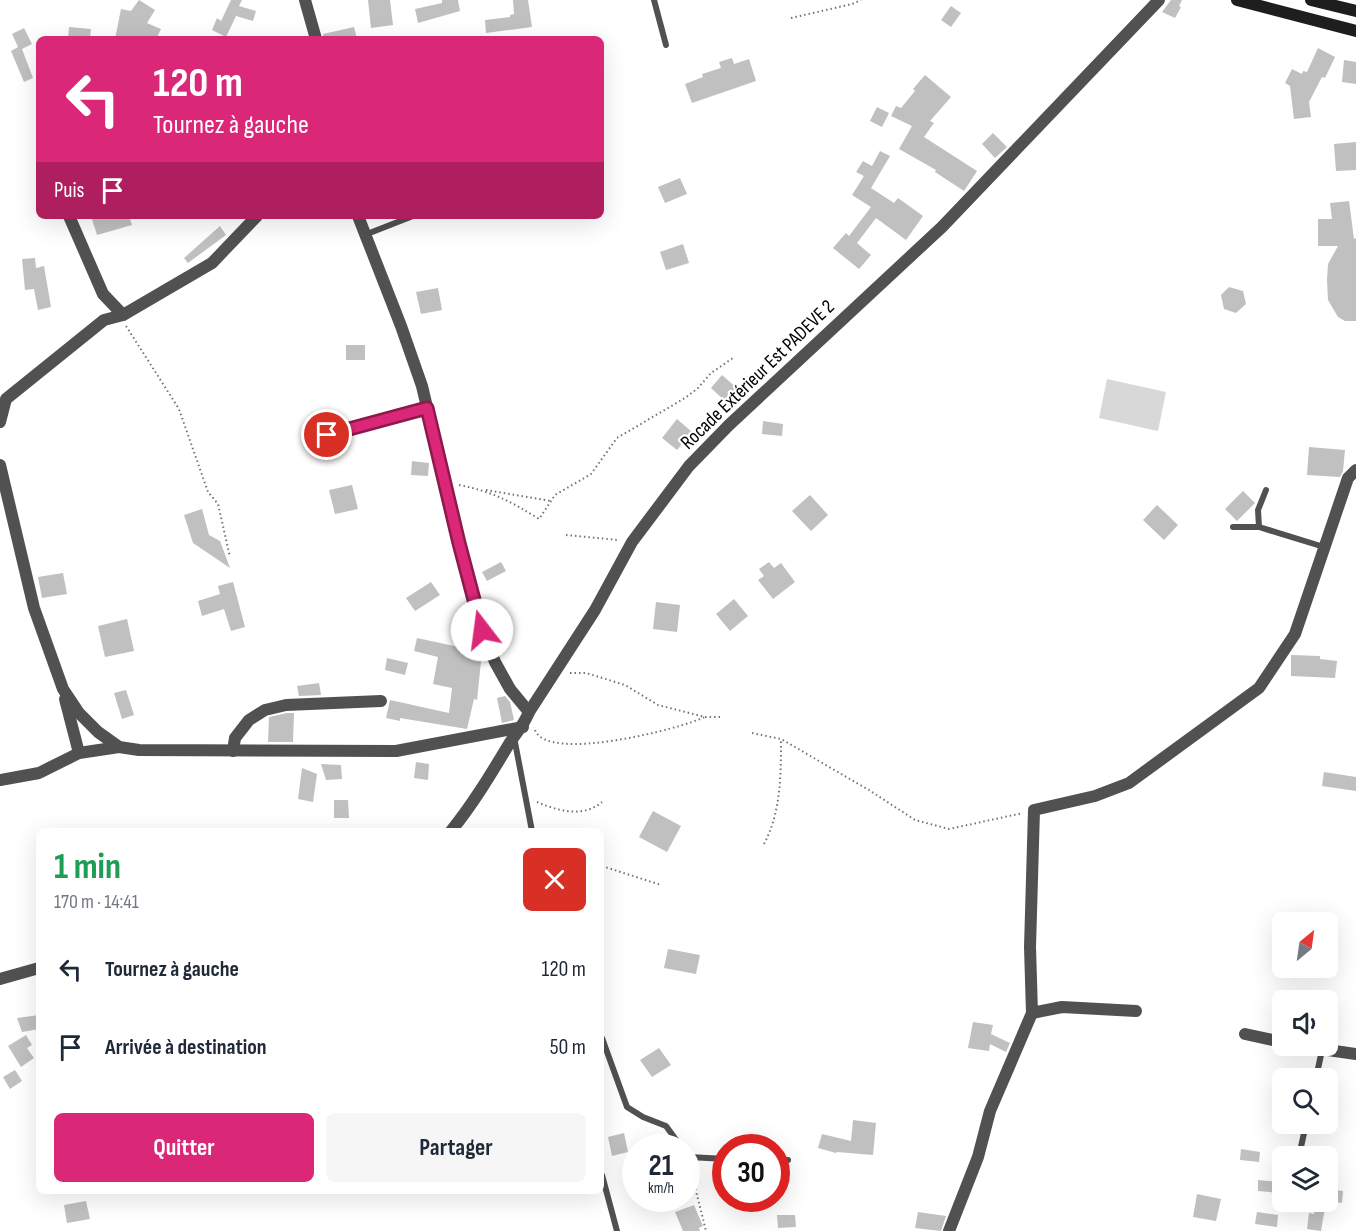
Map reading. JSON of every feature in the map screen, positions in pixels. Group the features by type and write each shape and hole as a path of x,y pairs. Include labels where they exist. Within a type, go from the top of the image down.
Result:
{"main road":[{"path":"1237,0 1356,32"},
{"path":"1311,0 1334,2 1356,11"}],"street":[{"path":"304,0 315,36"},
{"name":"Rocade Extérieur Est PADEVE 2","path":"453,828 514,736 523,727 529,712 595,609 632,542 689,466 729,425 942,227 1159,0"},
{"path":"70,219 103,294 121,315"},
{"path":"0,422 6,399 104,320 121,315 212,263 254,219"},
{"path":"360,219 422,386 482,630 505,680 529,712"},
{"path":"0,465 34,608 63,689 79,753"},
{"path":"949,1231 978,1157 990,1111 1032,1013 1030,947 1034,810 1095,796 1129,783 1259,688 1295,633 1348,478 1356,470"},
{"path":"63,689 80,713 98,732 119,747"},
{"path":"233,751 235,738 249,720 265,710 286,705 381,701"},
{"path":"0,780 39,773 79,753 119,747 138,750 396,751 523,727"},
{"path":"0,979 36,969"},
{"path":"1032,1013 1062,1007 1136,1011"},
{"path":"1245,1034 1272,1040"},
{"path":"1338,1052 1356,1054"}],"lane":[{"path":"654,0 666,45"},
{"path":"367,234 405,219"},
{"path":"308,441 427,408"},
{"path":"1259,527 1258,510 1266,490"},
{"path":"1233,527 1259,527 1324,547"},
{"path":"514,736 531,828"},
{"path":"604,1044 627,1107 643,1118 666,1126 672,1134"},
{"path":"604,1182 617,1231"}],"path":[{"path":"791,18 861,0"},
{"path":"121,315 179,409 208,492 218,504 230,557"},
{"path":"481,489 510,500 539,519 555,495 591,474 617,438 685,398 711,374 734,358"},
{"path":"444,482 551,501"},
{"path":"566,535 632,542"},
{"path":"555,672 586,673 625,685 658,705 705,717 720,717"},
{"path":"529,712 537,736 546,742 567,744 622,740 657,734 705,717"},
{"path":"752,733 781,738 915,820 949,829 1034,810"},
{"path":"764,844 771,831 781,788 781,738"},
{"path":"526,797 562,811 580,812 594,808 602,802"},
{"path":"604,867 661,885"},
{"path":"700,1208 706,1231"}],"shaded area":[{"path":"1107,379 1166,392 1158,431 1099,418"}],"building":[{"path":"139,0 155,10 147,23 161,29 158,36 116,36 121,9 131,11"},
{"path":"231,0 242,0 239,6 256,11 253,21 236,16 226,36 212,30 217,18 221,21"},
{"path":"368,0 390,0 393,25 371,28"},
{"path":"442,0 458,0 460,11 418,23 415,9 442,3"},
{"path":"513,0 528,0 532,27 486,33 485,20 510,17 514,14"},
{"path":"1171,0 1182,0 1175,18 1162,12"},
{"path":"951,6 961,13 951,27 941,20"},
{"path":"69,27 91,29 90,36 68,36"},
{"path":"354,27 356,36 323,36 323,34"},
{"path":"24,28 32,44 22,49 33,78 24,82 11,51 18,47 12,34"},
{"path":"1318,48 1335,57 1325,78 1322,77 1309,102 1311,117 1294,119 1290,86 1285,83 1292,69 1302,74 1303,71 1307,72"},
{"path":"732,58 734,64 749,59 756,81 692,103 685,84 703,77 702,74 721,68 719,62"},
{"path":"1344,60 1356,62 1356,84 1342,82"},
{"path":"925,75 951,97 930,121 934,123 924,137 977,171 964,191 935,172 936,170 899,149 912,126 891,116 896,106 901,108"},
{"path":"877,107 889,113 882,127 870,121"},
{"path":"993,133 1007,147 995,158 982,144"},
{"path":"1356,142 1356,170 1336,171 1334,144"},
{"path":"880,151 890,156 871,188 894,203 898,198 923,216 906,240 876,218 857,243 871,255 859,269 833,248 846,233 849,236 871,207 852,195 864,176 856,172 863,161 872,166"},
{"path":"680,178 687,194 665,203 658,187"},
{"path":"1349,201 1354,239 1356,238 1356,321 1345,321 1338,317 1328,300 1328,264 1338,246 1318,246 1318,219 1332,219 1330,203"},
{"path":"92,219 130,219 132,225 97,235"},
{"path":"220,226 226,235 188,263 184,258"},
{"path":"683,244 689,263 666,270 660,252"},
{"path":"35,258 36,268 44,266 51,307 38,310 34,289 25,290 22,259"},
{"path":"1229,287 1243,291 1246,304 1236,313 1224,309 1221,295"},
{"path":"438,288 442,310 421,314 416,292"},
{"path":"346,345 365,345 365,360 346,360"},
{"path":"722,375 738,389 726,402 711,388"},
{"path":"677,419 692,432 677,450 662,438"},
{"path":"763,421 783,424 782,436 762,434"},
{"path":"1309,447 1345,450 1343,471 1340,477 1307,475"},
{"path":"412,461 429,463 428,476 411,475"},
{"path":"352,485 358,509 335,514 329,490"},
{"path":"1243,491 1255,503 1237,521 1225,509"},
{"path":"810,495 828,515 811,531 792,511"},
{"path":"1157,505 1178,525 1164,540 1143,520"},
{"path":"202,509 209,535 220,541 230,568 193,543 184,515"},
{"path":"501,562 506,571 487,581 482,572"},
{"path":"769,562 774,568 781,563 795,582 773,599 758,580 764,576 759,569"},
{"path":"63,573 67,594 42,598 38,577"},
{"path":"233,582 245,627 231,631 224,609 202,616 198,601 220,594 218,586"},
{"path":"431,582 440,595 415,611 406,598"},
{"path":"734,599 748,616 730,631 716,614"},
{"path":"656,602 680,605 677,632 653,629"},
{"path":"127,619 134,651 105,657 98,626"},
{"path":"417,638 482,652 477,700 474,699 467,729 400,718 400,721 386,718 390,700 449,713 452,688 433,684 438,657 414,651"},
{"path":"1291,655 1320,656 1320,659 1337,661 1335,678 1291,676"},
{"path":"387,658 408,663 405,675 385,670"},
{"path":"319,683 321,695 299,696 297,686"},
{"path":"126,690 134,715 122,719 114,693"},
{"path":"505,696 510,702 514,720 502,723 497,698"},
{"path":"294,713 293,742 268,742 269,717"},
{"path":"416,762 429,764 428,780 414,778"},
{"path":"321,764 341,765 342,779 326,780"},
{"path":"302,768 317,774 313,802 298,799"},
{"path":"1324,772 1356,777 1356,791 1322,786"},
{"path":"334,800 348,800 349,818 334,818"},
{"path":"653,811 681,826 667,852 639,837"},
{"path":"668,949 700,955 696,974 664,968"},
{"path":"36,1015 36,1030 22,1032 17,1018"},
{"path":"973,1022 993,1025 991,1034 1010,1043 1006,1052 990,1044 989,1051 968,1048"},
{"path":"26,1035 32,1045 27,1048 34,1058 21,1067 8,1046"},
{"path":"659,1048 671,1065 652,1077 640,1060"},
{"path":"15,1070 22,1081 10,1089 3,1077"},
{"path":"853,1120 876,1123 873,1155 836,1153 818,1148 822,1134 851,1141"},
{"path":"624,1133 622,1134 622,1154 612,1156 608,1137"},
{"path":"1241,1149 1260,1152 1259,1162 1240,1160"},
{"path":"1258,1180 1272,1181 1272,1192 1258,1191"},
{"path":"1338,1190 1343,1191 1342,1203 1338,1202"},
{"path":"1197,1194 1221,1199 1216,1221 1193,1217"},
{"path":"86,1201 90,1219 67,1223 64,1205"},
{"path":"675,1212 697,1212 703,1226 699,1228 700,1231 683,1231"},
{"path":"918,1212 946,1216 941,1231 915,1228"},
{"path":"1257,1212 1278,1215 1277,1227 1255,1224"},
{"path":"1314,1212 1324,1212 1321,1231 1307,1229 1309,1213 1314,1214"},
{"path":"777,1215 795,1215 796,1227 778,1228"}],"route":[{"path":"327,435 427,408 482,630"}]}
